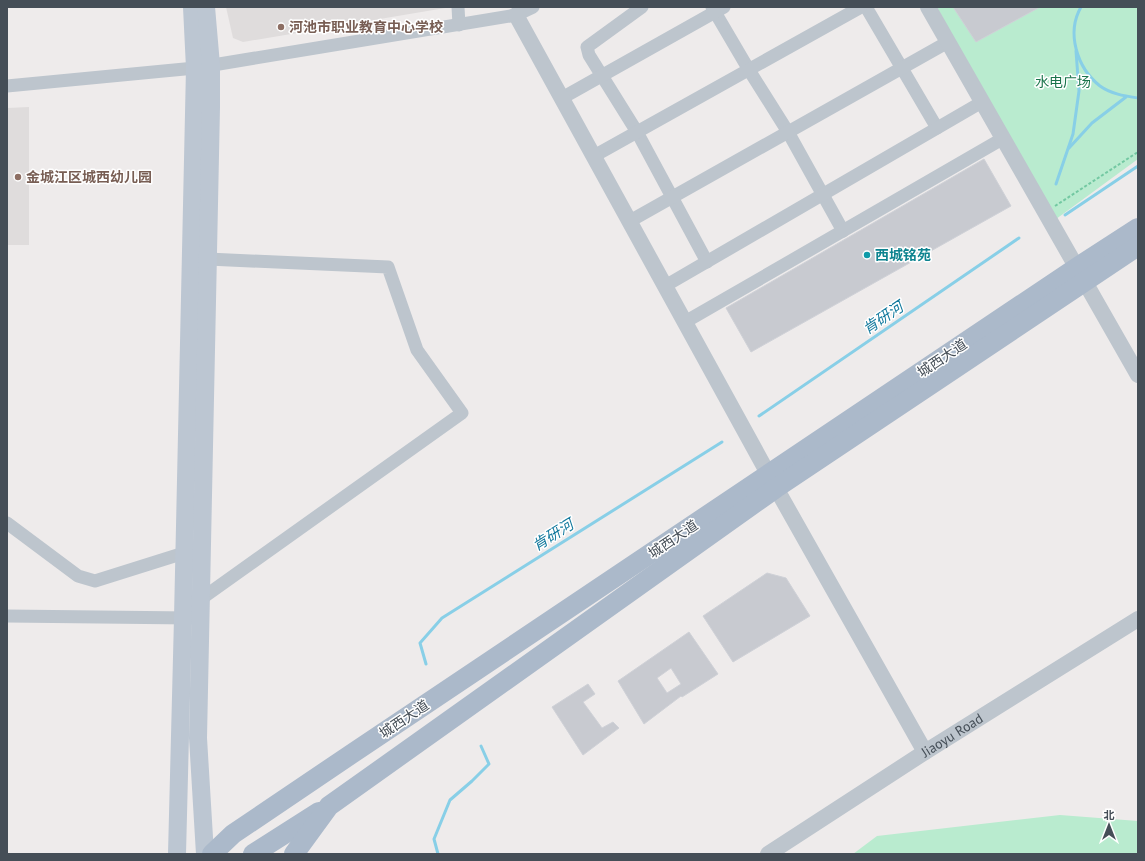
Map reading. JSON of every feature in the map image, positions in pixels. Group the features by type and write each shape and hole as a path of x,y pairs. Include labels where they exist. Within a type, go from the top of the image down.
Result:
{"main road":[{"path":"176,854 192,618 201,599 208,259 203,66 192,7"},
{"path":"205,854 192,618 184,553 206,7"},
{"name":"城西大道","path":"212,854 233,834 773,481 1080,275 1138,228"},
{"name":"城西大道","path":"1080,275 1138,246"},
{"name":"城西大道","path":"294,854 329,806 773,481"},
{"path":"253,854 329,806"}],"street":[{"path":"458,7 459,25"},
{"path":"7,86 203,66 516,15 533,7"},
{"path":"642,7 587,47 589,55 603,75 637,132 708,262"},
{"path":"594,156 862,7"},
{"path":"866,7 937,128"},
{"path":"928,7 1138,375"},
{"path":"562,98 717,9 749,70 788,132 843,231"},
{"path":"516,15 773,481 925,752"},
{"path":"630,221 948,42"},
{"path":"666,286 982,102"},
{"path":"685,322 1002,139"},
{"path":"201,599 462,413 416,350 388,268 208,259"},
{"path":"7,523 78,576 95,581 184,553"},
{"path":"7,616 192,618"},
{"name":"Jiaoyu Road","path":"768,854 925,752 1138,619"}],"path":[{"path":"1044,212 1138,152"}],"shaded area":[{"name":"河池市职业教育中心学校","path":"226,7 451,7 243,42 233,38"},
{"name":"金城江区城西幼儿园","path":"29,107 29,245 7,245 7,108"}],"green space":[{"name":"水电广场","path":"937,7 1138,7 1138,159 1052,222"},
{"path":"1060,815 1138,821 1138,854 853,854 877,836"}],"building":[{"path":"953,7 1040,7 976,42"},
{"name":"西城铭苑","path":"984,159 1011,206 751,352 726,308"},
{"path":"767,573 786,578 810,616 733,662 703,616"},
{"path":"689,632 718,674 682,697 681,696 644,724 618,681","holes":["671,668 681,684 667,693 657,678"]},
{"path":"588,684 595,694 583,702 602,728 613,722 619,728 583,755 552,707"}],"waterway":[{"path":"1081,7 1074,28 1074,39 1076,50 1085,70 1092,79 1104,89 1118,94 1138,98"},
{"path":"1056,184 1073,134 1079,91 1076,51"},
{"path":"1069,148 1092,123 1126,97"},
{"name":"肯研河","path":"1065,215 1138,166"},
{"name":"肯研河","path":"759,416 1019,238"},
{"name":"肯研河","path":"426,664 420,643 442,618 722,442"},
{"name":"肯研河","path":"438,854 434,839 450,800 489,764 481,746"}],"place":[{"name":"河池市职业教育中心学校","path":"281,27"},
{"name":"金城江区城西幼儿园","path":"18,177"},
{"name":"西城铭苑","path":"867,255"}]}
